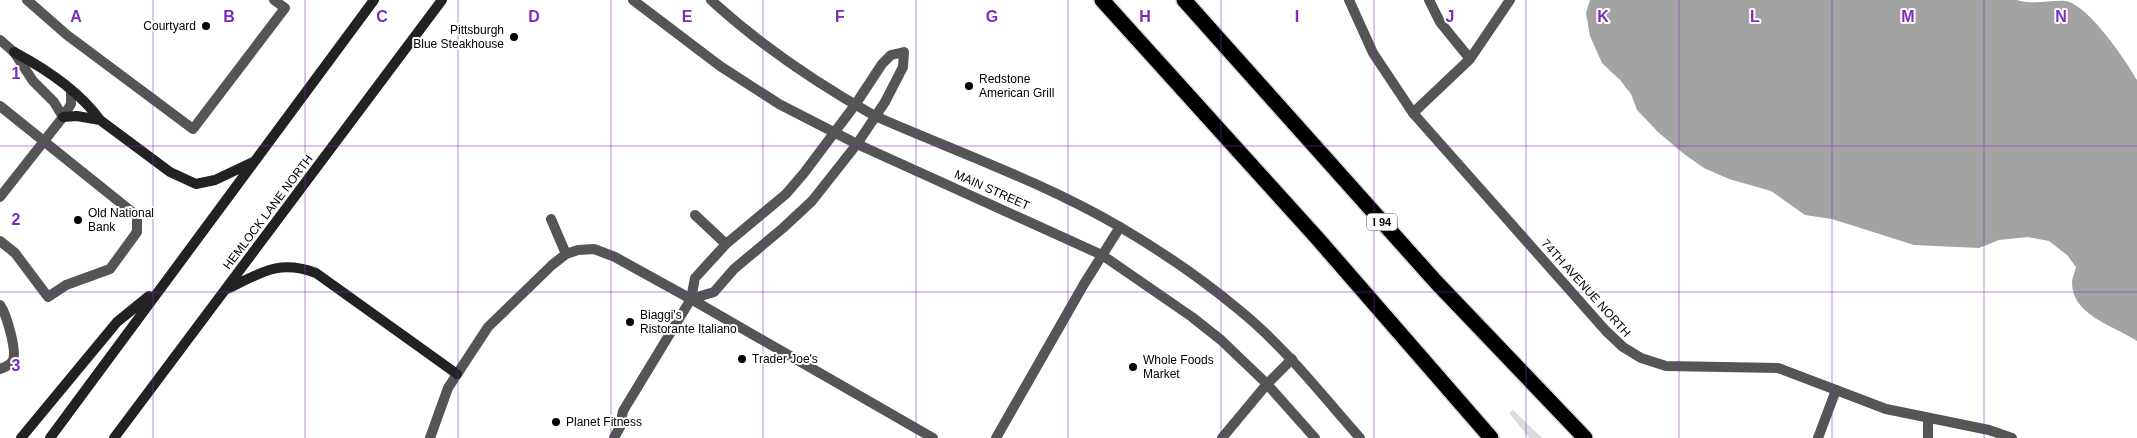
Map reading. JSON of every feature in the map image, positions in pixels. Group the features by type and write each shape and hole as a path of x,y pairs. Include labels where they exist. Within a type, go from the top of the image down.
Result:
{"highway":[{"path":"1102,0 1318,239 1491,438"},
{"name":"I 94","path":"1184,0 1436,282 1585,438"}],"main road":[{"path":"50,438 374,0"},
{"name":"HEMLOCK LANE NORTH","path":"114,438 442,0"},
{"path":"14,52 43,68 91,108 100,120 170,172 194,183 215,180 254,162"},
{"path":"63,117 77,116 100,120"},
{"path":"226,290 268,270 290,266 300,267 316,274 457,374"},
{"path":"21,438 117,322 162,286"}],"street":[{"path":"27,0 67,35 193,129 285,8 274,0"},
{"name":"MAIN STREET","path":"633,0 720,66 779,104 857,144 1102,255 1192,317 1267,384 1315,438"},
{"name":"MAIN STREET","path":"710,0 760,41 855,105 875,116 1056,194 1120,227 1182,267 1239,309 1292,360 1360,438"},
{"name":"74TH AVENUE NORTH","path":"1349,0 1373,53 1413,113 1606,331 1623,347 1641,358 1666,366 1778,368 1886,409 1989,430 2012,438"},
{"path":"1428,0 1440,22 1470,59"},
{"path":"1413,113 1470,59 1510,0"},
{"path":"0,40 14,52 33,81 54,102 63,117"},
{"path":"614,438 620,427 624,411 691,299 695,278 726,244 786,194 855,105 882,64 891,55 904,52 903,67 875,116 857,144 812,201 734,269 714,292 691,299"},
{"path":"0,197 63,117 71,104 71,92"},
{"path":"0,106 138,216 138,232 110,269 66,285 48,297 15,254 0,241"},
{"path":"695,215 726,244"},
{"path":"551,220 566,254"},
{"path":"996,438 1120,227"},
{"path":"430,438 448,388 493,321 566,254 578,250 594,249 615,257 691,299 933,438"},
{"path":"0,305 4,311 14,352 13,360 0,369"},
{"path":"1222,438 1267,384 1292,360"},
{"path":"1818,438 1836,390"},
{"path":"1928,418 1928,438"}],"shaded area":[{"path":"1590,0 2016,0 2029,2 2066,1 2075,5 2085,12 2106,34 2137,80 2137,341 2096,318 2079,303 2074,294 2072,283 2076,267 2067,255 2049,241 2028,237 1999,240 1979,248 1914,245 1832,219 1805,215 1771,191 1729,179 1704,168 1658,132 1637,110 1631,94 1620,80 1602,63 1590,36 1586,13"},
{"path":"1513,410 1542,438 1529,438 1509,413"}],"place":[{"name":"Courtyard","path":"206,26"},
{"name":"Pittsburgh Blue Steakhouse","path":"514,37"},
{"name":"Redstone American Grill","path":"969,86"},
{"name":"Old National Bank","path":"78,220"},
{"name":"Biaggi's Ristorante Italiano","path":"630,322"},
{"name":"Trader Joe's","path":"742,359"},
{"name":"Whole Foods Market","path":"1133,367"},
{"name":"Planet Fitness","path":"556,422"}]}
